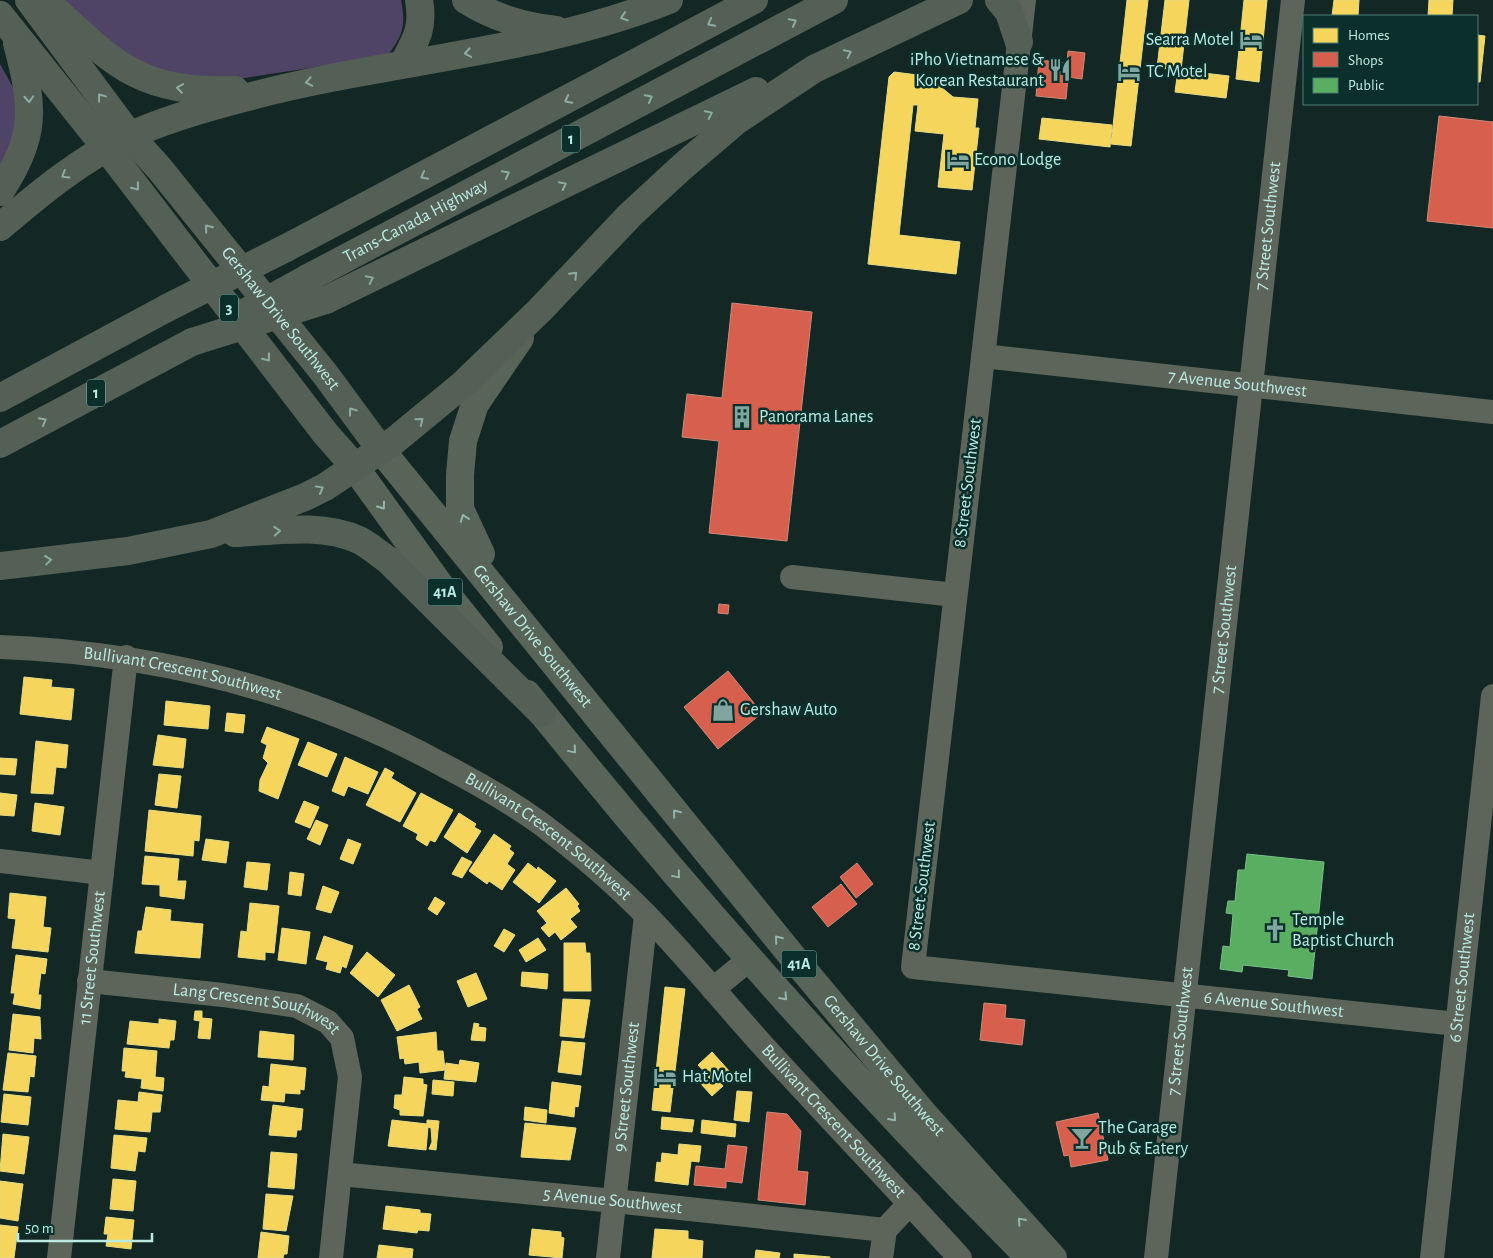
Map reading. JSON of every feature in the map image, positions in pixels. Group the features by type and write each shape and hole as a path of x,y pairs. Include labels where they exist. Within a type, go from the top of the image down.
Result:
{"highway":[{"name":"Gershaw Drive Southwest","path":"29,0 118,142 319,425 354,466"},
{"path":"45,0 116,64 145,80 160,85 207,91 281,88"},
{"path":"403,64 419,34 422,16 419,0"},
{"path":"466,0 502,19 529,26 572,32"},
{"path":"0,227 50,184 118,142 194,111 281,88 572,32 624,17 670,0"},
{"name":"Trans-Canada Highway","path":"0,398 167,308 286,248 754,0"},
{"name":"Trans-Canada Highway","path":"0,444 308,278 834,0"},
{"path":"211,534 305,497 381,450 421,421 462,385 540,310 630,215 682,166 736,121 814,69 959,0"},
{"path":"999,0 1009,12 1019,42"},
{"name":"Gershaw Drive Southwest","path":"7,25 118,142 159,168 319,366 381,450"},
{"path":"0,192 17,166 30,121 28,88 7,25"},
{"path":"192,342 326,300 784,78 814,69"},
{"path":"0,381 167,308"},
{"path":"0,566 128,551 211,534 299,529 332,532 360,540 388,560 542,713"}],"main road":[{"path":"540,310 475,404 462,448 459,495 460,509 482,556 556,662"},
{"name":"Gershaw Drive Southwest","path":"381,450 556,662 796,961 922,1112 1053,1258"},
{"name":"Gershaw Drive Southwest","path":"354,466 444,591 542,713 683,882 902,1128 1030,1258"}],"street":[{"name":"8 Street Southwest","path":"913,967 1024,0"},
{"name":"7 Street Southwest","path":"1156,1258 1183,995 1293,0"},
{"name":"7 Avenue Southwest","path":"983,356 1493,412"},
{"path":"792,577 955,596"},
{"name":"Bullivant Crescent Southwest","path":"0,647 126,657 187,669 254,686 335,714 421,752 481,785 539,823 646,915 960,1258"},
{"name":"11 Street Southwest","path":"59,1258 126,657"},
{"name":"6 Street Southwest","path":"1432,1258 1457,1024 1484,869 1493,696"},
{"path":"0,861 102,873"},
{"name":"9 Street Southwest","path":"608,1258 646,915"},
{"path":"713,989 750,959"},
{"name":"6 Avenue Southwest","path":"913,967 1457,1024"},
{"name":"Lang Crescent Southwest","path":"89,982 278,1002 297,1006 328,1022 342,1038 350,1077 331,1258"},
{"name":"5 Avenue Southwest","path":"340,1174 614,1200 885,1230"},
{"path":"881,1258 885,1230 910,1203"}],"shaded area":[{"path":"59,0 401,0 403,24 397,42 387,56 205,84 146,77"},
{"path":"0,64 15,91 19,121 0,177"}],"building: Homes":[{"name":"TC Motel","path":"1127,0 1148,0 1131,146 1111,144"},
{"name":"Searra Motel","path":"1165,0 1189,0 1181,70 1157,68"},
{"name":"Searra Motel","path":"1244,0 1267,0 1259,82 1236,79"},
{"path":"1334,0 1359,0 1358,15 1332,15"},
{"path":"1429,0 1453,0 1452,15 1428,15"},
{"path":"1478,35 1485,36 1480,82 1478,82"},
{"name":"Searra Motel","path":"1178,70 1229,76 1226,98 1175,92"},
{"name":"Econo Lodge","path":"894,72 942,78 941,87 953,97 978,99 975,128 979,128 972,190 938,187 944,134 915,131 918,105 913,105 899,235 960,242 956,274 868,264 889,77"},
{"path":"1042,118 1112,125 1110,147 1039,139"},
{"path":"24,677 52,680 51,687 74,689 71,720 20,714"},
{"path":"166,701 210,706 208,729 164,725"},
{"path":"227,713 245,715 243,733 225,731"},
{"path":"267,727 299,739 278,799 259,791 260,780 268,763 263,758 267,745 261,742"},
{"path":"158,735 186,739 183,768 153,765"},
{"path":"36,741 68,745 66,768 56,767 53,794 31,793"},
{"path":"308,742 337,754 327,777 298,765"},
{"path":"345,757 378,772 368,794 348,786 344,796 332,791"},
{"path":"0,758 17,759 15,775 0,774"},
{"path":"385,768 394,773 391,778 416,793 400,822 366,805"},
{"path":"159,774 181,776 177,808 155,805"},
{"path":"0,793 17,795 14,816 0,815"},
{"path":"421,793 453,810 435,842 430,840 427,846 416,839 418,834 403,826"},
{"path":"304,801 319,807 310,828 295,822"},
{"path":"35,803 64,807 60,835 32,831"},
{"path":"149,810 201,816 199,841 194,840 193,856 145,851"},
{"path":"459,813 476,824 474,827 481,831 467,853 444,837"},
{"path":"316,820 328,825 320,845 307,839"},
{"path":"494,834 511,846 509,849 514,853 507,864 515,870 502,890 489,881 487,884 469,871"},
{"path":"206,839 229,842 226,863 202,860"},
{"path":"348,839 361,844 353,864 340,859"},
{"path":"145,856 179,859 177,881 186,881 184,899 160,896 160,885 142,884"},
{"path":"462,857 472,862 462,878 452,874"},
{"path":"247,862 270,864 267,890 244,887"},
{"path":"528,863 537,870 538,867 556,881 539,903 513,882"},
{"path":"290,872 304,874 301,896 288,894"},
{"path":"323,886 339,892 331,913 316,909"},
{"path":"566,888 579,904 577,906 580,911 570,919 577,927 561,940 555,932 549,937 541,928 547,923 537,911"},
{"path":"10,893 46,897 43,927 51,928 48,952 12,948 16,919 8,918"},
{"path":"435,897 445,903 437,915 428,909"},
{"path":"250,903 279,906 274,953 265,952 265,960 238,957 241,931 247,932"},
{"path":"146,907 171,910 170,921 203,924 200,958 135,953 138,931 142,931"},
{"path":"282,928 310,932 306,964 278,960"},
{"path":"504,929 515,935 504,952 494,946"},
{"path":"324,936 353,946 346,968 342,966 340,973 326,969 328,962 316,959"},
{"path":"538,938 546,950 526,962 519,950"},
{"path":"564,943 585,943 586,953 590,953 591,991 564,991"},
{"path":"367,952 395,975 378,997 350,973"},
{"path":"16,955 47,959 45,974 41,973 38,995 41,995 40,1009 13,1004 15,993 11,993"},
{"path":"522,972 548,974 547,989 521,986"},
{"path":"476,973 487,999 468,1007 457,981"},
{"path":"409,985 420,1007 417,1009 422,1019 397,1031 381,1000"},
{"name":"Hat Motel","path":"665,987 685,989 670,1112 652,1110"},
{"path":"563,999 590,1000 584,1038 560,1036"},
{"path":"195,1011 202,1011 202,1018 212,1019 210,1039 198,1038 200,1021 194,1020"},
{"path":"13,1014 40,1017 41,1039 34,1038 33,1053 9,1050"},
{"path":"159,1019 176,1021 174,1040 170,1040 169,1048 127,1044 130,1021 159,1024"},
{"path":"474,1023 479,1024 478,1027 486,1028 485,1041 471,1040"},
{"path":"260,1031 294,1035 293,1060 258,1057"},
{"path":"436,1032 437,1051 443,1051 445,1070 420,1073 419,1062 405,1064 404,1058 400,1059 397,1037"},
{"path":"562,1041 585,1043 581,1075 558,1072"},
{"path":"124,1048 157,1051 155,1077 164,1078 163,1091 141,1088 142,1079 125,1077 126,1071 122,1071"},
{"name":"Hat Motel","path":"712,1052 730,1072 720,1082 723,1086 712,1096 701,1084 709,1077 698,1065"},
{"path":"8,1053 36,1056 34,1077 30,1076 28,1092 3,1090"},
{"path":"460,1060 479,1063 476,1082 444,1079 446,1063 459,1065"},
{"path":"271,1064 306,1068 304,1090 300,1089 300,1094 285,1093 284,1102 261,1100 263,1086 269,1087"},
{"path":"404,1077 423,1079 423,1084 427,1085 423,1116 400,1115 400,1110 394,1108 395,1095 402,1095"},
{"path":"433,1080 454,1082 453,1096 432,1094"},
{"path":"552,1082 581,1086 578,1107 575,1106 574,1117 549,1113"},
{"name":"Hat Motel","path":"737,1091 752,1092 749,1122 734,1120"},
{"path":"139,1092 162,1095 160,1112 152,1112 150,1132 115,1129 118,1100 138,1102"},
{"path":"4,1094 31,1097 28,1125 1,1122"},
{"path":"273,1105 303,1109 301,1130 297,1130 296,1137 269,1135"},
{"path":"525,1107 547,1110 546,1123 524,1120"},
{"name":"Hat Motel","path":"662,1117 694,1120 692,1132 661,1129"},
{"path":"392,1120 427,1124 427,1120 439,1121 436,1150 429,1149 432,1142 431,1128 428,1127 426,1150 388,1146"},
{"name":"Hat Motel","path":"702,1120 736,1124 735,1137 701,1133"},
{"path":"525,1123 576,1128 570,1160 521,1157"},
{"path":"3,1134 29,1137 24,1174 0,1171"},
{"path":"114,1135 147,1138 145,1152 138,1151 135,1171 111,1168"},
{"path":"679,1144 701,1146 699,1162 691,1161 688,1185 655,1181 657,1162 661,1163 662,1153 678,1155"},
{"path":"271,1152 297,1154 294,1189 268,1187"},
{"path":"113,1179 136,1181 133,1211 110,1209"},
{"path":"0,1181 23,1184 18,1221 0,1218"},
{"path":"266,1194 293,1196 286,1231 263,1229"},
{"path":"386,1206 420,1210 420,1213 431,1214 429,1231 418,1230 417,1233 383,1229"},
{"path":"106,1217 134,1220 131,1249 106,1246 108,1234 104,1234"},
{"path":"0,1225 18,1227 14,1258 0,1258"},
{"path":"532,1229 561,1232 561,1237 564,1238 562,1258 529,1255"},
{"path":"655,1229 688,1231 688,1239 703,1241 702,1258 652,1258"},
{"path":"261,1232 289,1236 287,1254 284,1254 283,1258 258,1258"},
{"path":"379,1245 413,1249 412,1258 377,1258"},
{"path":"756,1250 780,1253 779,1258 755,1258"},
{"path":"794,1254 830,1257 830,1258 794,1258"}],"building: Shops":[{"name":"iPho Vietnamese & Korean Restaurant","path":"1068,51 1085,53 1082,79 1068,77 1066,99 1036,96 1039,60 1067,63"},
{"path":"1439,116 1493,122 1493,228 1427,221"},
{"name":"Panorama Lanes","path":"732,303 812,312 787,541 709,533 719,441 682,437 687,394 722,398"},
{"path":"719,604 729,605 728,614 718,613"},
{"name":"Gershaw Auto","path":"728,671 762,713 718,749 684,707"},
{"path":"857,863 873,884 856,898 840,877"},
{"path":"841,884 857,904 828,927 812,907"},
{"path":"984,1003 1006,1005 1005,1018 1025,1020 1022,1045 980,1040"},
{"path":"767,1112 787,1114 801,1131 797,1171 808,1172 805,1205 758,1200"},
{"name":"The Garage Pub & Eatery","path":"1098,1113 1108,1160 1071,1167 1069,1155 1064,1156 1056,1122"},
{"path":"728,1145 747,1147 742,1183 726,1181 726,1188 694,1185 696,1166 725,1169"}],"building: Public":[{"name":"Temple Baptist Church","path":"1247,854 1324,862 1312,979 1288,976 1289,970 1243,965 1242,972 1220,969 1223,946 1230,947 1233,914 1226,913 1228,901 1235,901 1238,870 1245,870"}],"place":[{"name":"Searra Motel","path":"1251,40"},
{"name":"iPho Vietnamese & Korean Restaurant","path":"1060,70"},
{"name":"TC Motel","path":"1129,72"},
{"name":"Econo Lodge","path":"958,160"},
{"name":"Panorama Lanes","path":"742,417"},
{"name":"Gershaw Auto","path":"723,710"},
{"name":"Temple Baptist Church","path":"1275,930"},
{"name":"Hat Motel","path":"665,1077"},
{"name":"The Garage Pub & Eatery","path":"1082,1138"}]}
